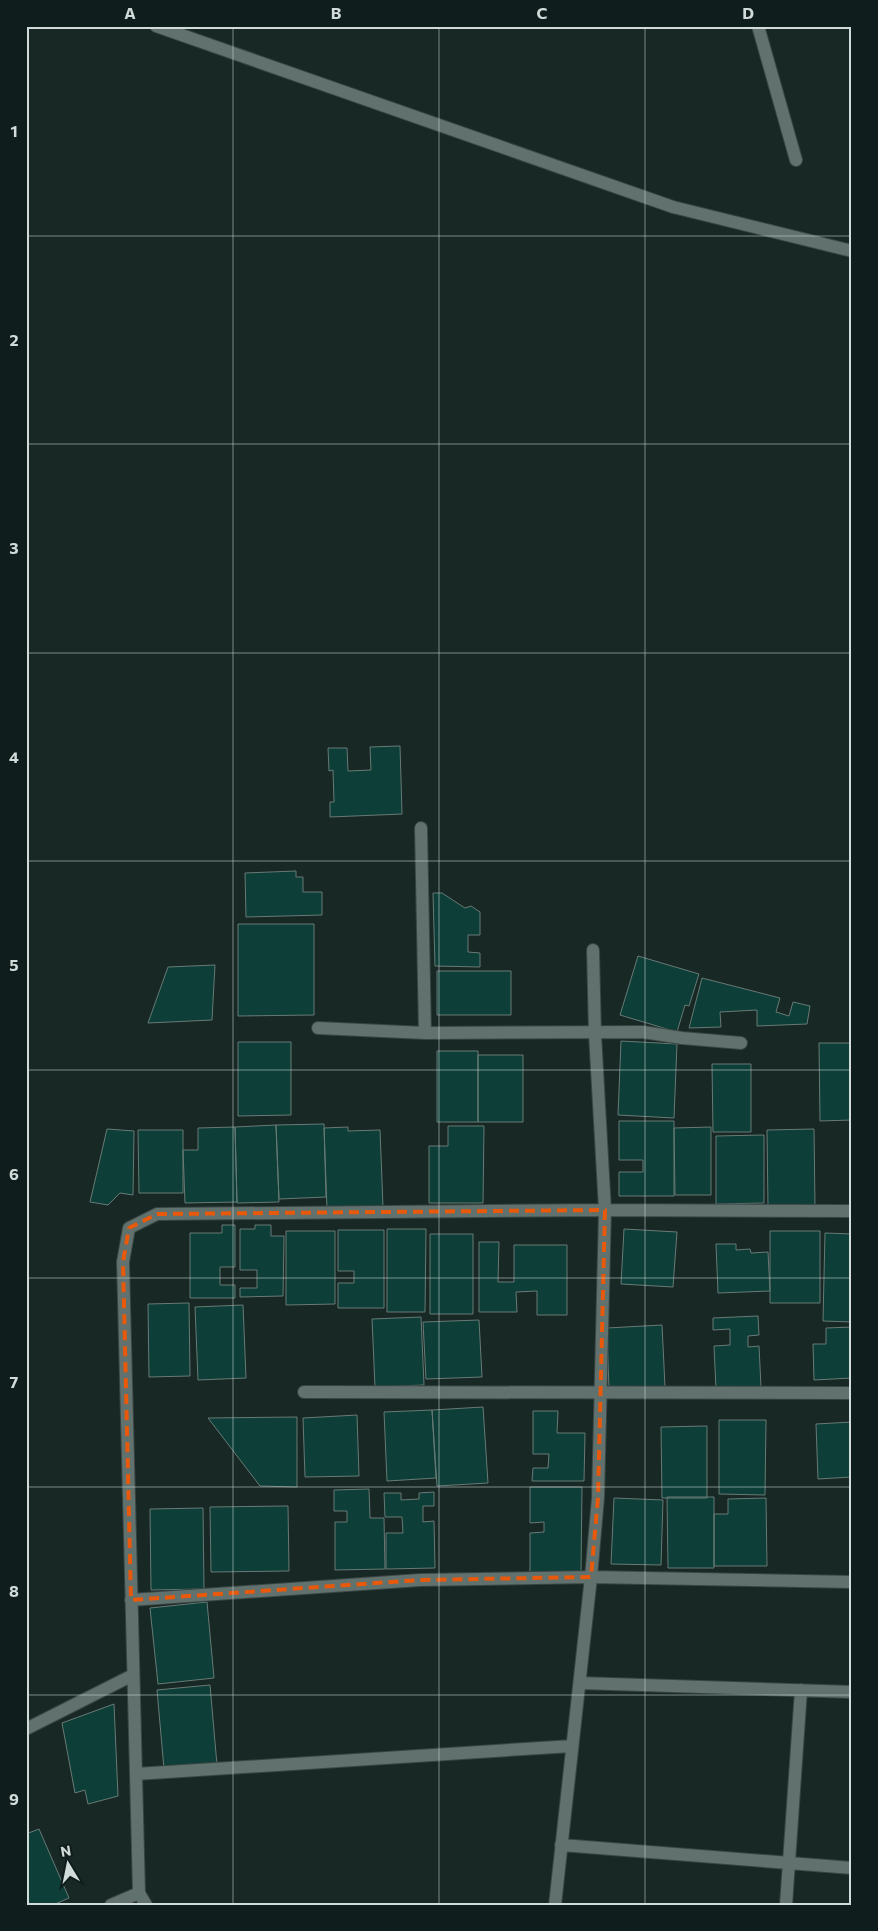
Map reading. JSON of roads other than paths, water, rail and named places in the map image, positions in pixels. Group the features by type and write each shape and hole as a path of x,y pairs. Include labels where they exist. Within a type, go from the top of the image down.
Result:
{"street":[{"path":"156,26 673,207 852,251"},
{"path":"758,26 796,160"},
{"path":"421,828 425,1033"},
{"path":"555,1905 580,1683 598,1498 605,1210 595,1034 594,950"},
{"path":"318,1028 425,1033 595,1034 643,1032 682,1038 742,1043"},
{"path":"146,1905 139,1893 131,1600 123,1262 129,1228 157,1214 605,1210 852,1211"},
{"path":"304,1392 852,1393"},
{"path":"131,1600 420,1580 591,1577 852,1582"},
{"path":"26,1729 133,1675"},
{"path":"580,1683 852,1692"},
{"path":"786,1905 801,1690"},
{"path":"136,1774 572,1746"},
{"path":"561,1845 852,1868"},
{"path":"111,1905 139,1893"}]}
